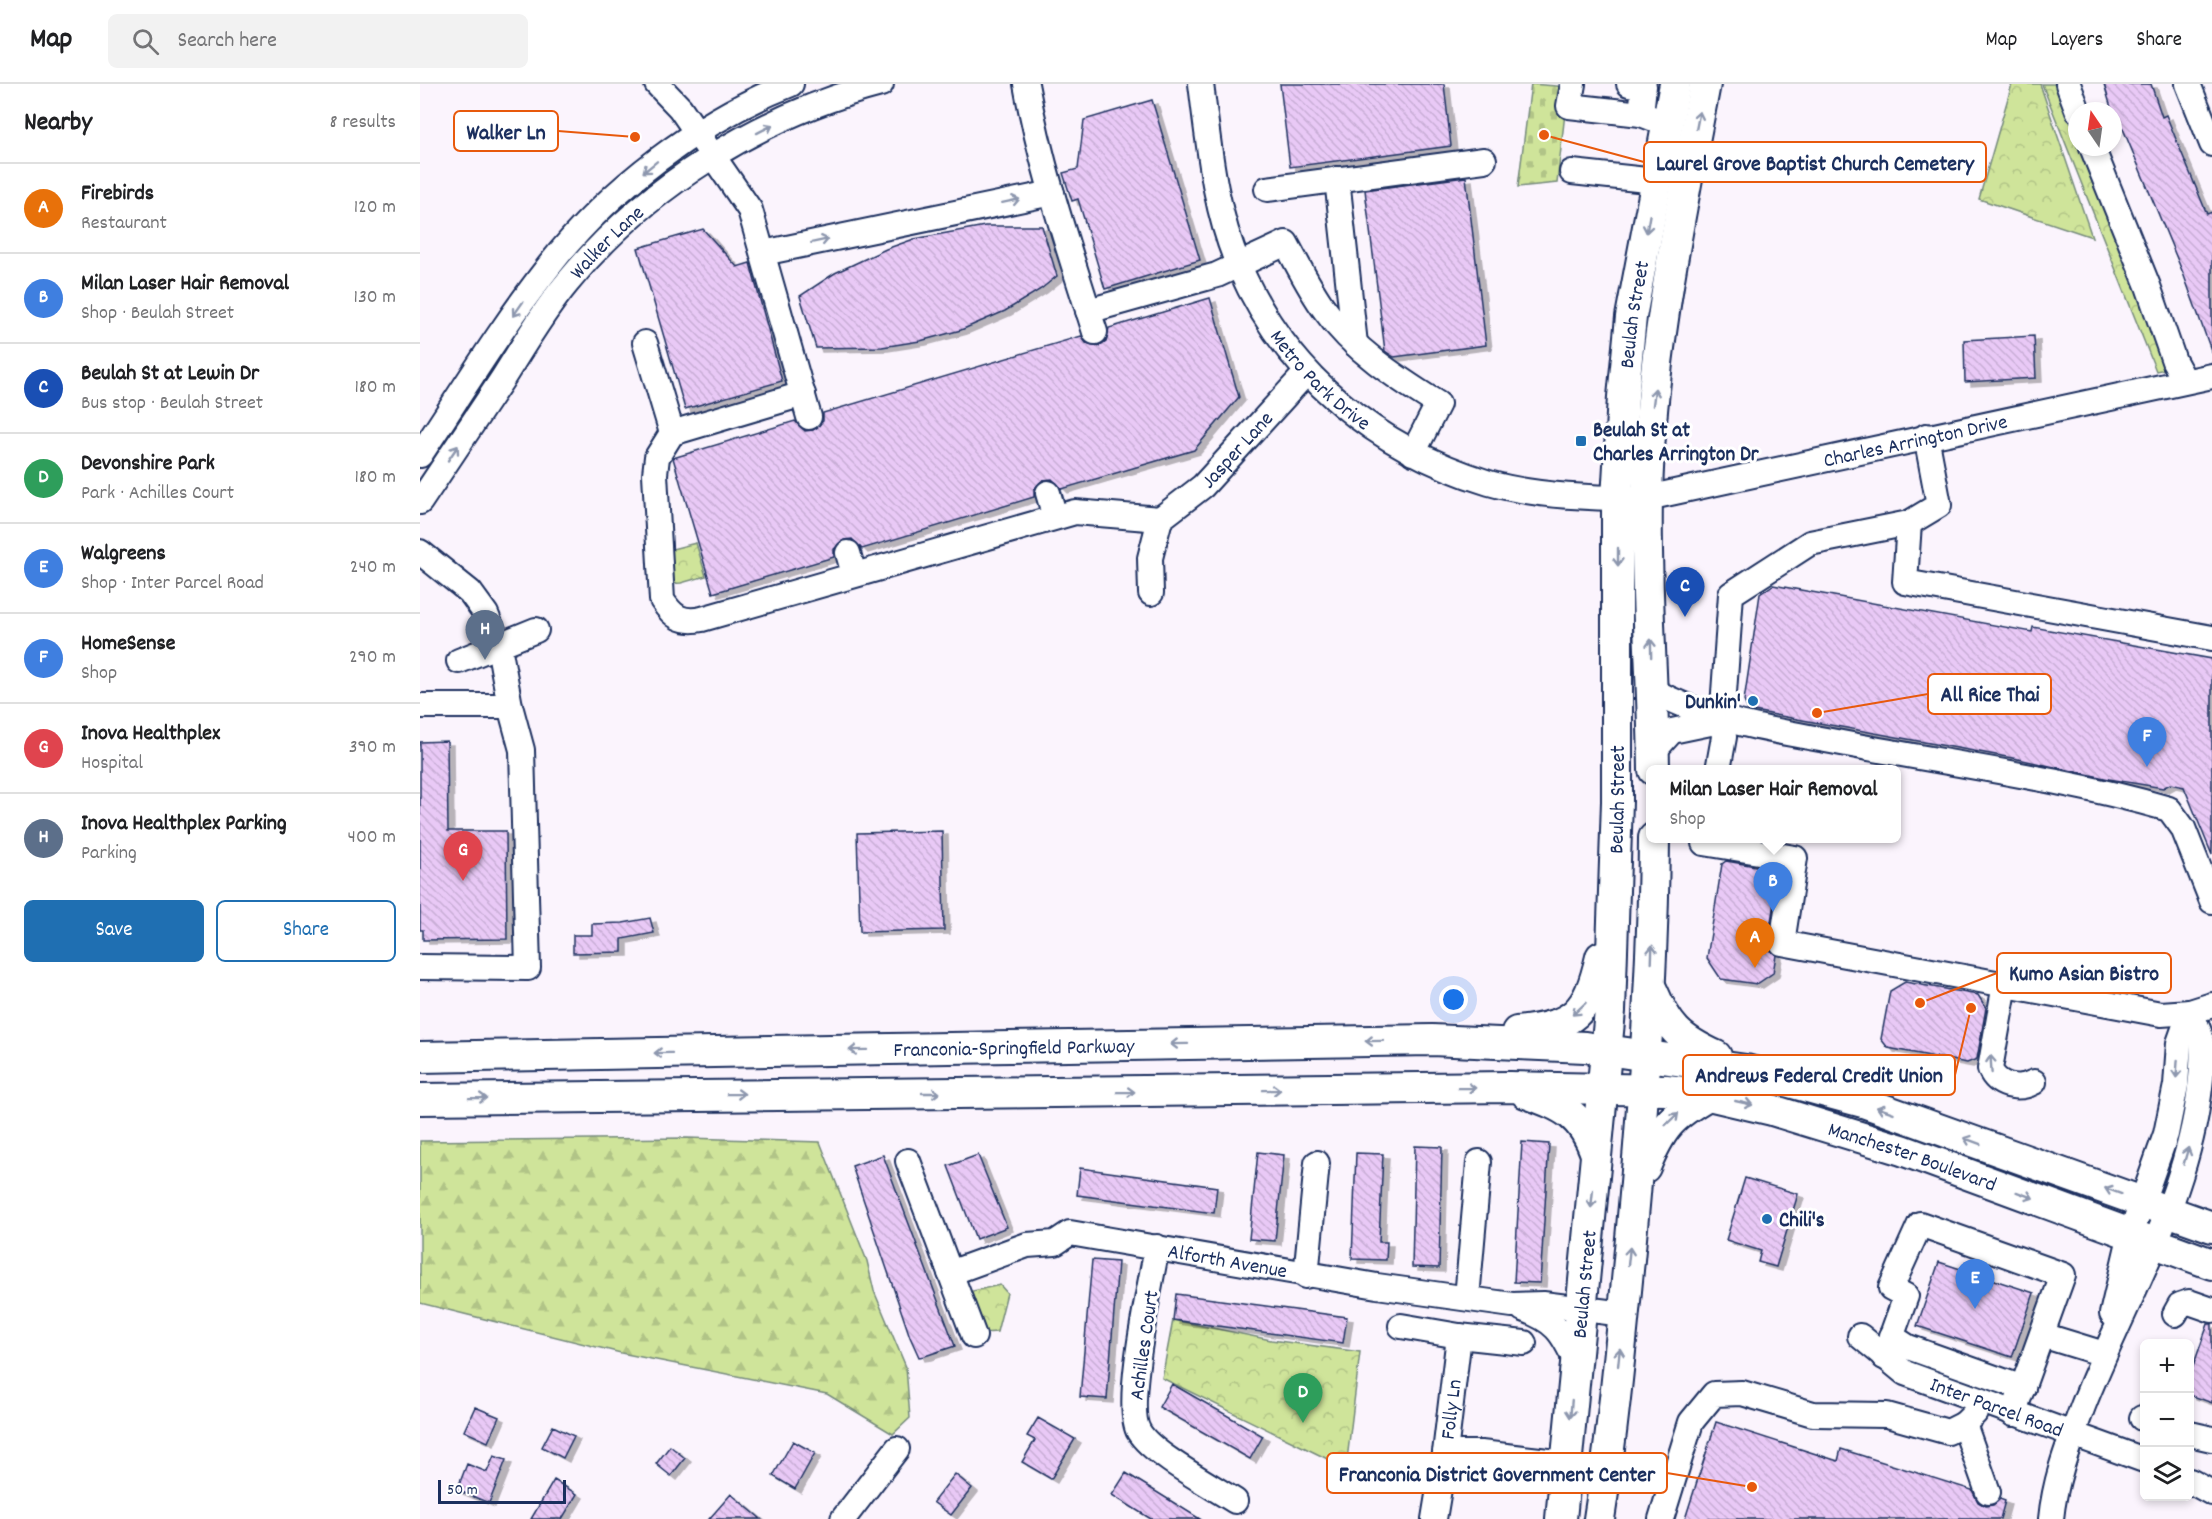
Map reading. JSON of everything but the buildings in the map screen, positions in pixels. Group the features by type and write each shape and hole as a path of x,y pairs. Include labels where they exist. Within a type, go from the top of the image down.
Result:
{"main road":[{"name":"Beulah Street","path":"1561,1519 1607,1050 1615,896 1617,499 1623,397 1631,317 1656,181 1654,119 1675,84"},
{"name":"Beulah Street","path":"1654,760 1647,498 1652,411 1672,260 1705,84"},
{"name":"Beulah Street","path":"1599,1519 1624,1314 1645,1089 1651,988 1654,843"},
{"path":"1432,1040 1541,1029 1576,1014 1592,992 1615,896"},
{"path":"1651,988 1664,1015 1681,1038 1746,1070"},
{"name":"Franconia-Springfield Parkway","path":"420,1057 1432,1040 1607,1050"},
{"name":"Manchester Boulevard","path":"1607,1050 1746,1070 1863,1102 2212,1227"},
{"path":"1509,1087 1551,1102 1571,1113 1582,1124 1596,1154"},
{"path":"420,1099 1509,1087 1603,1089"},
{"name":"Manchester Boulevard","path":"1603,1089 1645,1089 1708,1095 1772,1110 1866,1138 2212,1264"},
{"path":"1636,1189 1656,1140 1665,1126 1685,1108 1708,1095"}],"street":[{"path":"657,84 669,94 750,210 809,417"},
{"name":"Walker Lane","path":"420,455 549,265 586,225 645,170 696,131 791,84"},
{"name":"Walker Lane","path":"420,502 567,283 603,244 668,186 713,156 800,112 881,84"},
{"path":"1026,84 1032,119 1052,193 1091,321 1217,275 1286,243 1325,311 1355,344 1398,379 1437,404 1413,453"},
{"name":"Metro Park Drive","path":"1201,84 1213,173 1225,223 1239,266 1270,325 1306,373 1371,427 1413,453 1490,483 1547,493 1617,499"},
{"path":"1573,84 1569,106 1654,119 1644,86 1629,84"},
{"path":"2068,84 2075,102"},
{"path":"2188,84 2212,144"},
{"path":"2096,156 2148,286 2174,361 2185,381"},
{"path":"1267,189 1484,160"},
{"path":"1572,172 1656,181"},
{"path":"1337,179 1355,344"},
{"path":"763,253 1052,193"},
{"path":"645,343 672,433"},
{"name":"Jasper Lane","path":"1160,519 1203,486 1306,373"},
{"name":"Charles Arrington Drive","path":"1617,499 1647,498 2212,376"},
{"path":"803,394 672,433 657,457 655,474 660,586 662,600 671,614 679,620 702,619 851,564 1075,512 1160,519 1150,558 1151,592"},
{"path":"1719,765 1724,737 1722,721 1731,594 1810,543 1909,523 1939,506 1926,436"},
{"path":"1048,493 1054,517"},
{"path":"1909,523 1905,582 2212,638"},
{"path":"420,967 528,968 522,750 510,706 499,645 486,614 470,592 421,553"},
{"path":"459,661 536,630"},
{"path":"1652,690 1675,703 1722,721 2006,772 2169,809 2183,828 2212,901"},
{"path":"420,706 510,706"},
{"path":"1654,760 1672,731 1722,721"},
{"path":"1704,843 1795,858 1782,943 2161,1014 2201,1009 2200,1089 2191,1138 2156,1207 2104,1354 2061,1460 2051,1519"},
{"path":"2005,984 1990,1069 1994,1078 2002,1084 2025,1087 2034,1082"},
{"path":"908,1161 974,1336"},
{"path":"1467,1298 1479,1162"},
{"path":"1306,1276 1317,1163"},
{"path":"2013,1414 2023,1388 2063,1275 1920,1224 1891,1288 1906,1296 1888,1346 1908,1347 2023,1388"},
{"name":"Alforth Avenue","path":"950,1273 1027,1245 1055,1243 1070,1233 1157,1247 1306,1276 1512,1305 1543,1304 1624,1314"},
{"name":"Achilles Court","path":"1157,1247 1133,1402 1137,1429 1162,1454 1235,1501"},
{"path":"2175,1314 2180,1305 2189,1302 2212,1310"},
{"name":"Alforth Avenue","path":"1512,1305 1551,1322 1564,1336 1576,1362"},
{"path":"1401,1326 1459,1336 1524,1343"},
{"path":"2042,1335 2104,1354"},
{"name":"Folly Ln","path":"1434,1519 1445,1453 1459,1336"},
{"name":"Inter Parcel Road","path":"1860,1336 1888,1346 1905,1373 2072,1436 2140,1458"},
{"path":"1661,1519 1691,1422 1714,1394 1742,1393 1813,1414 1887,1415 1948,1432 1964,1424 1986,1404"},
{"path":"1964,1424 1988,1492"},
{"path":"2194,1435 2212,1439"},
{"path":"843,1519 897,1449"},
{"path":"1445,1453 1481,1453 1566,1463"},
{"path":"2194,1483 2212,1492"}],"green space":[{"path":"1531,84 1568,87 1557,183 1518,187"},
{"path":"2012,84 2040,84 2092,237 1979,199"},
{"path":"2042,84 2075,84 2076,102 2068,102 2068,149"},
{"path":"2071,156 2104,156 2186,365 2156,371"},
{"path":"696,543 706,576 668,584 668,550"},
{"path":"687,1138 820,1142 867,1261 874,1291 906,1367 910,1418 893,1434 827,1394 621,1353 420,1303 420,1141"},
{"path":"1000,1285 1007,1293 997,1332 982,1333 968,1292"},
{"path":"1173,1320 1271,1340 1360,1352 1346,1468 1162,1378"}],"place":[{"name":"Laurel Grove Baptist Church Cemetery","path":"1544,135"},
{"name":"Walker Ln","path":"635,137"},
{"name":"Beulah St at Charles Arrington Dr","path":"1581,441"},
{"name":"Beulah St at Lewin Dr","path":"1685,617"},
{"name":"Inova Healthplex Parking","path":"485,660"},
{"name":"Dunkin'","path":"1753,701"},
{"name":"All Rice Thai","path":"1817,713"},
{"name":"HomeSense","path":"2147,767"},
{"name":"Inova Healthplex","path":"463,881"},
{"name":"Milan Laser Hair Removal","path":"1773,912"},
{"name":"Firebirds","path":"1755,968"},
{"name":"Kumo Asian Bistro","path":"1920,1003"},
{"name":"Andrews Federal Credit Union","path":"1971,1008"},
{"name":"Chili's","path":"1767,1219"},
{"name":"Walgreens","path":"1975,1309"},
{"name":"Devonshire Park","path":"1303,1423"},
{"name":"Franconia District Government Center","path":"1752,1487"}]}
